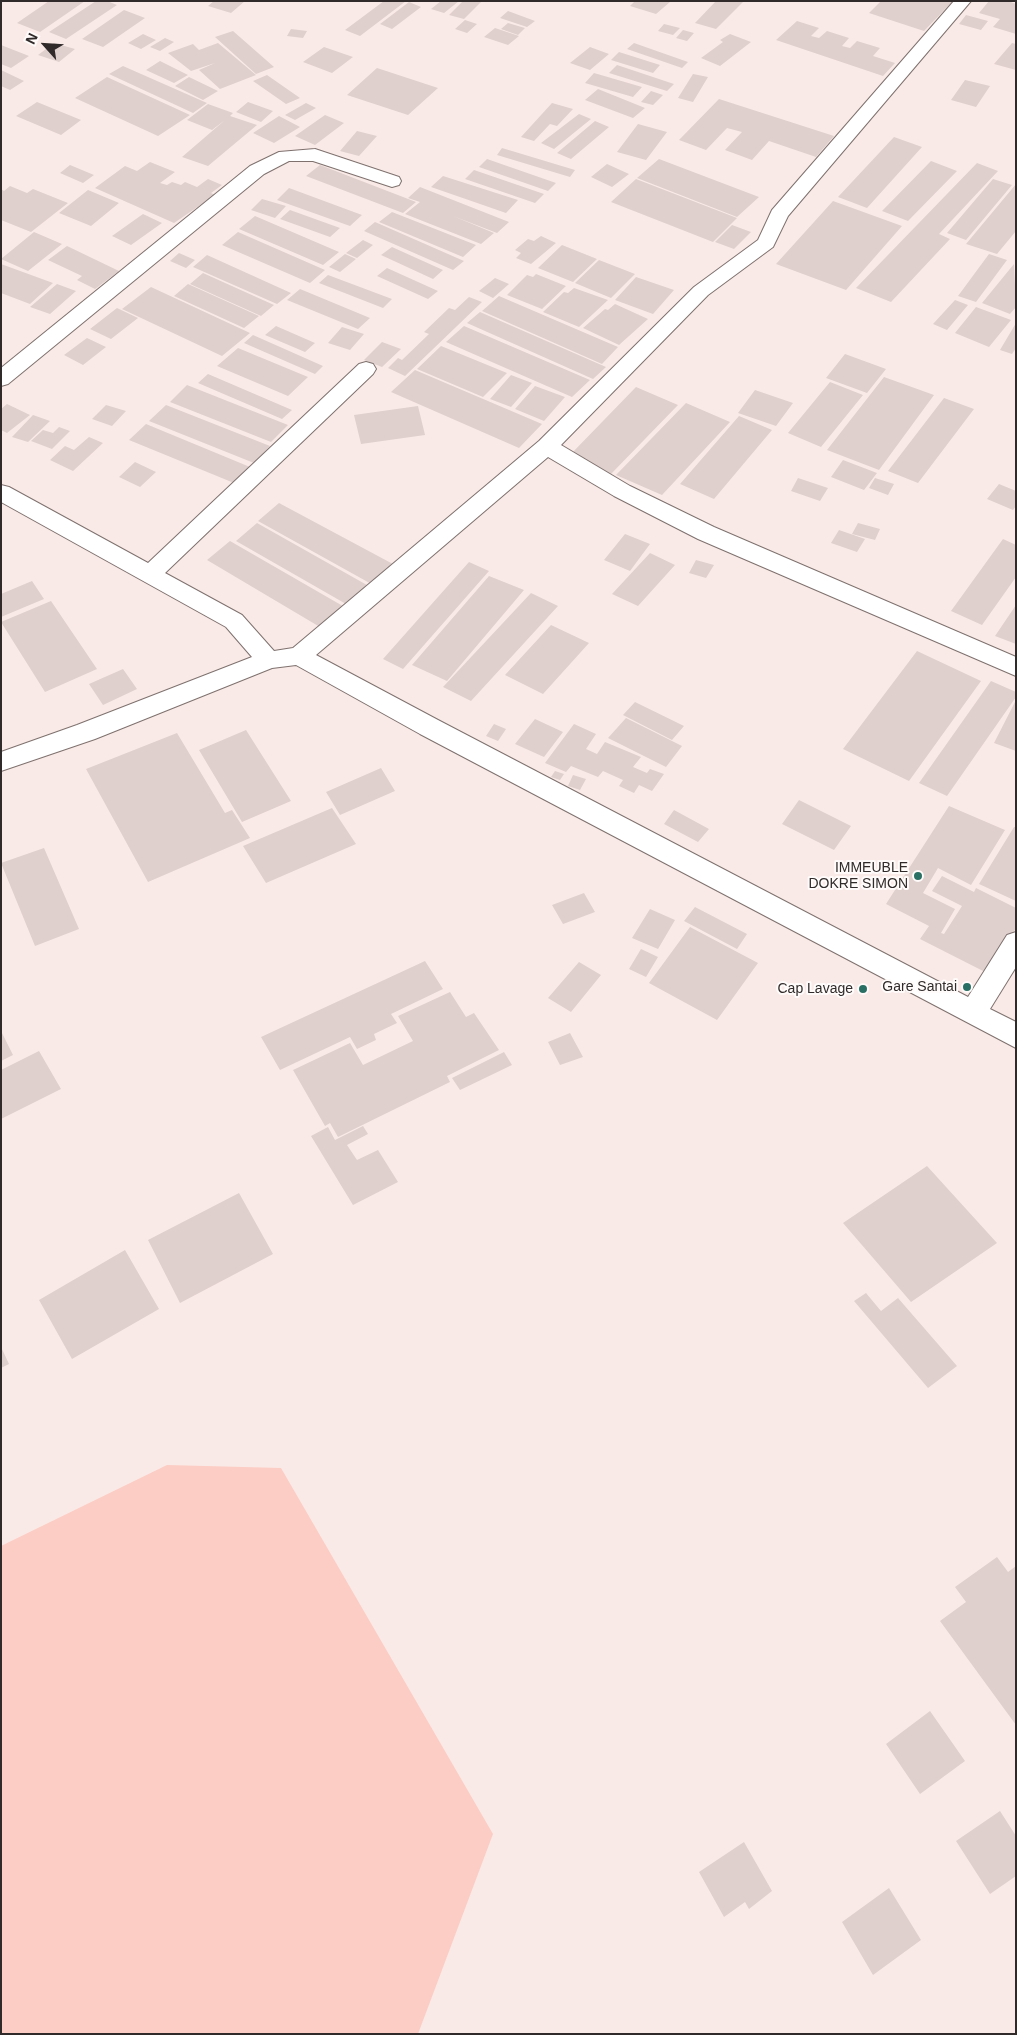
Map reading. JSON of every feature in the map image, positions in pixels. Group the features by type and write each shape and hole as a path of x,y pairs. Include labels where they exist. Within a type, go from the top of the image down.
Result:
{"street":[{"path":"1,762 86,732 269,660 299,656 547,446 701,292 766,243 779,214 963,1"},
{"path":"1,379 257,170 286,156 315,155 392,181"},
{"path":"150,574 366,369"},
{"path":"547,446 622,491 706,533 1016,667"},
{"path":"1,492 234,621 269,660"},
{"path":"299,656 429,727 1016,1036"},
{"path":"973,1013 1016,943"}],"shaded area":[{"path":"167,1465 281,1468 493,1834 418,2034 1,2034 1,1546"}],"building":[{"path":"49,1 85,1 40,32 17,23"},
{"path":"96,1 107,1 117,5 66,39 49,32"},
{"path":"214,1 245,1 231,13 208,6"},
{"path":"384,1 406,1 360,36 345,30"},
{"path":"441,1 459,1 444,13 431,9"},
{"path":"463,1 482,1 464,19 449,15"},
{"path":"635,1 670,2 656,14 630,6"},
{"path":"716,1 744,1 716,29 695,23"},
{"path":"881,1 952,2 924,31 869,13"},
{"path":"989,1 1008,1 1016,4 1016,34 993,27 1000,19 979,13"},
{"path":"409,2 421,7 392,29 380,24"},
{"path":"124,10 145,18 103,47 82,39"},
{"path":"508,11 535,21 527,27 500,18"},
{"path":"966,15 988,21 981,30 959,24"},
{"path":"465,20 477,24 467,33 455,29"},
{"path":"797,21 819,28 811,36 819,38 827,31 849,38 842,46 850,48 857,41 880,48 873,56 895,63 883,76 776,40"},
{"path":"508,23 525,28 518,35 501,29"},
{"path":"664,24 680,28 673,35 658,31"},
{"path":"495,28 519,36 508,45 484,37"},
{"path":"291,29 307,31 303,38 287,36"},
{"path":"683,30 694,33 687,41 676,38"},
{"path":"233,31 274,67 256,74 215,37"},
{"path":"143,34 156,40 141,49 128,43"},
{"path":"730,34 751,42 720,66 701,58 723,42 720,40"},
{"path":"165,38 174,42 160,51 150,47"},
{"path":"54,43 75,49 59,62 38,55"},
{"path":"218,43 256,75 220,89 199,70 215,63 191,71 168,53 193,44 199,50"},
{"path":"634,43 688,62 682,68 627,49"},
{"path":"1012,43 1016,44 1016,70 994,64"},
{"path":"1,45 29,56 11,68 1,64"},
{"path":"324,47 353,57 332,73 303,62"},
{"path":"590,47 609,54 590,70 570,63"},
{"path":"619,52 660,65 653,73 611,60"},
{"path":"160,61 188,75 174,83 146,70"},
{"path":"617,65 674,84 667,91 609,73"},
{"path":"123,66 207,103 193,113 109,74"},
{"path":"377,68 438,88 408,115 347,95"},
{"path":"1,70 24,81 10,90 1,86"},
{"path":"594,73 642,87 633,97 585,83"},
{"path":"693,74 708,77 693,102 678,98"},
{"path":"267,75 300,98 286,104 253,81"},
{"path":"107,77 190,115 158,136 75,98"},
{"path":"189,77 218,91 203,100 175,86"},
{"path":"965,80 990,86 976,107 951,100"},
{"path":"598,89 645,108 633,118 585,100"},
{"path":"651,91 663,95 653,105 641,102"},
{"path":"719,99 834,136 816,157 769,141 752,160 725,150 742,132 727,128 706,150 679,140"},
{"path":"37,102 81,120 61,135 16,116"},
{"path":"248,102 273,111 261,122 236,112"},
{"path":"306,103 316,108 295,120 285,115"},
{"path":"552,103 573,109 557,126 550,124 534,141 521,137"},
{"path":"208,104 233,113 230,116 257,125 208,166 182,157 225,120 212,130 187,120"},
{"path":"579,114 591,119 554,149 541,143"},
{"path":"325,115 344,123 315,145 295,136"},
{"path":"279,116 300,127 274,143 253,133"},
{"path":"595,121 609,127 571,159 557,153"},
{"path":"638,124 667,132 646,160 617,152"},
{"path":"357,131 377,136 359,156 340,151"},
{"path":"894,137 922,147 867,208 838,197"},
{"path":"502,148 575,170 570,177 497,155"},
{"path":"487,159 556,183 548,191 479,167"},
{"path":"659,159 759,197 737,217 637,178"},
{"path":"931,161 957,171 908,221 882,211"},
{"path":"150,162 175,172 160,183 167,185 172,182 181,185 185,182 197,187 208,179 222,185 211,193 215,195 174,223 95,188 125,166 137,171"},
{"path":"977,163 998,171 939,234 950,239 891,302 856,288"},
{"path":"607,164 629,174 612,187 591,177"},
{"path":"70,165 94,175 83,183 60,173"},
{"path":"320,165 416,202 403,213 306,176"},
{"path":"474,170 544,194 535,203 465,179"},
{"path":"443,176 518,200 506,213 431,187"},
{"path":"636,179 737,218 713,242 611,202"},
{"path":"993,179 1012,185 966,240 947,233"},
{"path":"1016,184 1016,231 997,254 966,244"},
{"path":"10,186 27,193 33,189 68,203 31,232 1,220 1,189 4,191"},
{"path":"420,187 509,222 497,233 453,216 494,233 481,244 405,214 420,202 408,198"},
{"path":"289,188 362,215 350,226 277,200"},
{"path":"88,190 119,203 91,226 59,213"},
{"path":"262,199 286,206 275,218 251,210"},
{"path":"833,201 902,226 846,290 776,264"},
{"path":"290,210 340,228 330,237 280,219"},
{"path":"392,212 476,245 463,257 379,222"},
{"path":"143,214 162,223 131,245 112,236"},
{"path":"255,216 339,252 323,265 239,229"},
{"path":"375,222 464,261 453,270 364,231"},
{"path":"732,225 751,232 734,249 715,242"},
{"path":"34,232 62,244 28,271 1,259"},
{"path":"238,232 325,270 310,283 222,245"},
{"path":"541,236 556,243 531,264 516,258 521,253 515,250 528,239 534,241"},
{"path":"363,240 373,245 357,258 346,253"},
{"path":"562,245 597,259 573,282 538,268"},
{"path":"67,246 119,271 95,289 77,280 82,276 48,260"},
{"path":"392,247 443,270 433,279 381,255"},
{"path":"179,253 195,260 186,268 170,261"},
{"path":"345,254 356,259 340,272 329,267"},
{"path":"989,254 1007,260 976,302 958,296"},
{"path":"207,255 291,293 277,304 193,267"},
{"path":"599,260 635,274 611,298 575,283"},
{"path":"1,264 53,283 30,304 1,293"},
{"path":"1014,264 1016,307 1010,314 982,303"},
{"path":"387,268 438,291 428,299 377,276"},
{"path":"203,273 274,305 261,316 190,284"},
{"path":"536,274 566,286 542,309 507,295 527,275 533,277"},
{"path":"328,275 392,299 383,308 319,283"},
{"path":"636,277 674,290 653,314 615,300"},
{"path":"495,278 509,284 493,298 479,291"},
{"path":"57,284 76,291 50,314 30,307"},
{"path":"188,284 259,316 244,328 174,296"},
{"path":"151,287 250,333 222,356 122,309"},
{"path":"574,288 608,300 579,327 543,312 564,292 568,293"},
{"path":"300,289 370,318 358,329 287,300"},
{"path":"499,296 618,347 602,364 482,311"},
{"path":"469,297 482,302 405,376 388,368 398,358 402,360 429,334 424,332 449,308 455,310"},
{"path":"955,300 968,305 947,330 933,324"},
{"path":"615,304 648,319 619,345 583,328 605,309 608,310"},
{"path":"976,307 1011,320 989,347 955,333"},
{"path":"117,308 138,318 111,339 90,329"},
{"path":"480,312 606,367 593,379 467,323"},
{"path":"1016,323 1016,348 1012,354 1000,350"},
{"path":"276,326 315,343 305,352 265,335"},
{"path":"464,326 590,380 572,397 446,342"},
{"path":"342,327 364,334 350,350 328,343"},
{"path":"253,335 323,366 315,374 244,343"},
{"path":"87,338 106,347 83,365 64,355"},
{"path":"382,342 401,349 382,367 364,360"},
{"path":"441,346 507,373 483,397 417,369"},
{"path":"238,348 308,377 288,396 217,366"},
{"path":"845,354 886,369 867,393 826,378"},
{"path":"415,370 542,424 519,448 391,392"},
{"path":"208,374 292,410 282,419 198,383"},
{"path":"511,375 532,383 511,407 490,399"},
{"path":"884,377 934,395 879,470 827,450"},
{"path":"830,382 863,395 821,447 788,433"},
{"path":"187,385 288,425 271,442 170,402"},
{"path":"535,386 565,397 544,421 515,409"},
{"path":"636,387 678,405 611,474 570,455"},
{"path":"755,390 793,403 776,426 738,413"},
{"path":"944,398 974,409 918,483 888,471"},
{"path":"686,403 730,422 662,495 616,475"},
{"path":"7,404 30,415 7,433 1,430 1,409"},
{"path":"106,405 126,411 112,426 92,419"},
{"path":"166,405 270,446 254,463 149,421"},
{"path":"418,406 425,435 361,444 354,415"},
{"path":"33,415 50,421 28,442 12,437"},
{"path":"739,416 772,430 714,499 680,484"},
{"path":"146,424 250,467 234,483 129,440"},
{"path":"59,427 70,431 52,449 31,441 43,430 53,433"},
{"path":"89,437 103,443 73,471 50,460 65,446 74,450"},
{"path":"843,460 877,473 864,490 831,477"},
{"path":"135,462 156,472 140,487 119,477"},
{"path":"798,478 828,488 820,501 791,491"},
{"path":"875,478 894,484 888,495 869,488"},
{"path":"999,484 1016,491 1016,506 1013,510 987,499"},
{"path":"279,503 406,571 384,591 258,521"},
{"path":"257,523 374,589 353,608 236,541"},
{"path":"858,523 880,529 875,540 852,534"},
{"path":"839,530 865,539 857,552 831,543"},
{"path":"625,534 650,544 630,571 604,560"},
{"path":"1003,539 1016,545 1016,577 982,625 951,611"},
{"path":"230,541 348,609 325,630 207,560"},
{"path":"650,553 675,565 638,606 612,594"},
{"path":"696,560 714,565 706,578 689,573"},
{"path":"469,562 489,571 403,669 383,659"},
{"path":"489,576 524,590 447,681 412,665"},
{"path":"32,581 44,599 1,617 1,594"},
{"path":"531,593 558,606 471,701 443,687"},
{"path":"51,601 97,669 45,692 1,622"},
{"path":"1016,605 1016,644 995,636"},
{"path":"551,625 589,643 543,694 505,675"},
{"path":"917,651 981,681 909,781 843,749"},
{"path":"123,669 137,689 103,705 89,684"},
{"path":"991,681 1016,692 1016,697 947,796 919,783"},
{"path":"1016,700 1016,751 994,743"},
{"path":"635,702 684,726 672,740 623,715"},
{"path":"626,718 682,746 666,767 608,738"},
{"path":"535,719 563,732 544,757 515,744"},
{"path":"494,724 506,729 498,741 486,736"},
{"path":"574,724 596,734 586,749 597,754 605,742 641,757 633,767 647,773 650,769 664,774 652,791 639,785 634,793 619,786 623,780 603,771 598,777 571,766 566,772 545,763"},
{"path":"246,730 291,801 242,822 199,750"},
{"path":"177,733 225,813 232,810 250,838 148,882 86,769"},
{"path":"381,768 395,791 340,815 326,792"},
{"path":"555,771 564,774 560,780 551,777"},
{"path":"573,775 586,779 580,790 568,786"},
{"path":"799,800 851,826 834,850 782,824"},
{"path":"949,806 1005,830 971,885 938,868 923,893 955,909 941,933 944,934 962,906 932,891 942,876 974,892 976,888 1016,908 1016,928 987,973 920,939 929,926 886,904"},
{"path":"332,808 356,844 266,883 243,846"},
{"path":"674,810 709,829 698,842 664,824"},
{"path":"1014,827 1016,827 1016,901 979,884"},
{"path":"44,848 79,929 35,946 1,863"},
{"path":"584,893 595,912 563,924 552,905"},
{"path":"695,907 747,934 737,949 684,921"},
{"path":"650,909 675,920 658,949 632,938"},
{"path":"690,927 758,963 717,1020 649,983"},
{"path":"641,949 658,957 646,977 629,969"},
{"path":"425,961 443,989 391,1014 397,1023 374,1034 376,1040 357,1049 350,1037 280,1070 261,1037"},
{"path":"579,962 601,975 571,1012 548,998"},
{"path":"450,992 466,1017 474,1013 499,1050 447,1076 450,1082 338,1137 330,1123 325,1126 293,1070 350,1043 363,1065 413,1041 398,1016"},
{"path":"1,1031 13,1055 1,1061"},
{"path":"570,1033 583,1057 560,1065 548,1042"},
{"path":"39,1051 61,1089 1,1119 1,1070"},
{"path":"504,1052 512,1065 460,1090 452,1078"},
{"path":"363,1126 368,1134 347,1145 357,1160 378,1150 398,1182 353,1205 311,1136 328,1127 335,1140"},
{"path":"927,1166 997,1243 911,1302 843,1223"},
{"path":"239,1193 273,1254 180,1303 148,1240"},
{"path":"125,1250 159,1309 72,1359 39,1300"},
{"path":"866,1293 881,1311 898,1298 957,1366 928,1388 854,1301"},
{"path":"1,1347 9,1364 1,1368"},
{"path":"997,1557 1008,1572 1016,1566 1016,1725 940,1621 966,1602 955,1587"},
{"path":"930,1711 965,1761 920,1794 886,1744"},
{"path":"1000,1811 1016,1836 1016,1876 990,1894 956,1841"},
{"path":"744,1842 772,1891 749,1909 745,1902 724,1917 699,1872"},
{"path":"889,1888 921,1940 873,1975 842,1922"}],"place":[{"name":"IMMEUBLE DOKRE SIMON","path":"918,876"},
{"name":"Gare Santai","path":"967,987"},
{"name":"Cap Lavage","path":"863,989"}]}
